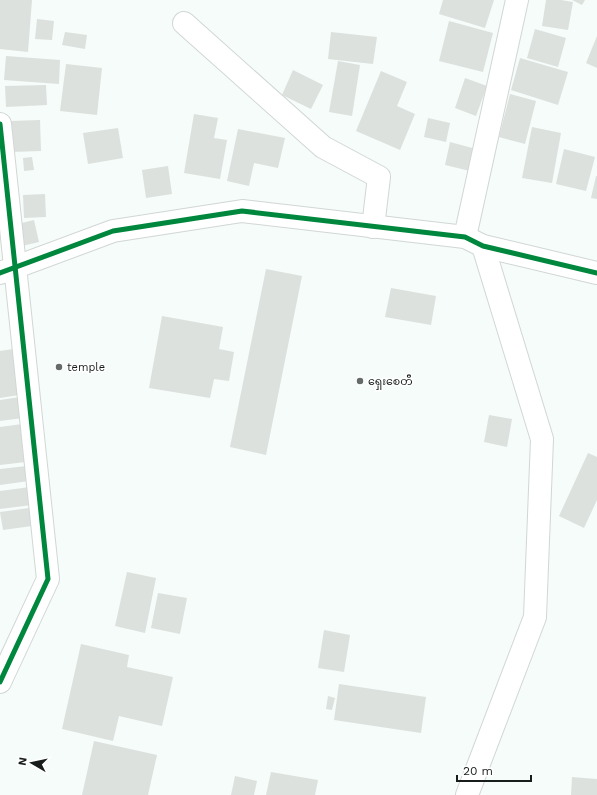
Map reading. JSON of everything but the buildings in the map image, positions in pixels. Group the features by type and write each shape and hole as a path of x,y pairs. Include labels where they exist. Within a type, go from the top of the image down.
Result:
{"street":[{"path":"467,795 535,617 542,439 474,242 517,0"},
{"path":"184,23 323,147 379,177 373,227"},
{"path":"0,124 8,270 48,580 0,682"},
{"path":"8,270 113,231 242,211 373,227 474,242 597,273"}],"cycle path":[{"path":"0,124 48,579 0,682"},
{"path":"0,273 113,231 242,211 465,237 483,246 597,273"}],"place":[{"name":"temple","path":"59,367"},
{"name":"ရှေးစေတီ","path":"360,381"}]}
